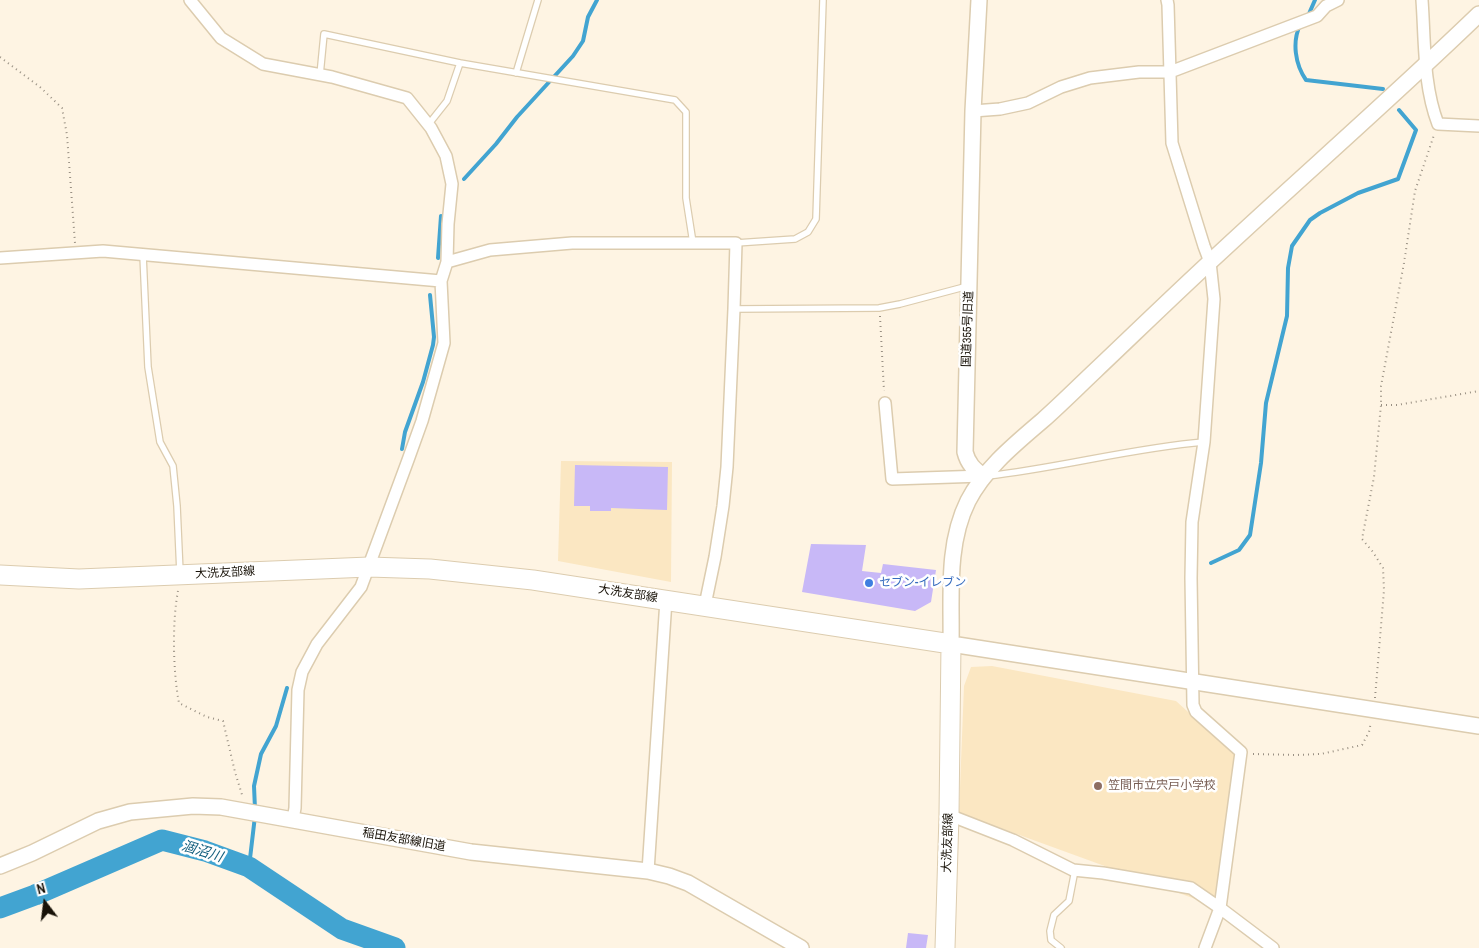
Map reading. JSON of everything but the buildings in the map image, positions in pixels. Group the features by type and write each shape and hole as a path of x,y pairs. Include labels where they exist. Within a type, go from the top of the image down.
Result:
{"main road":[{"name":"大洗友部線","path":"0,575 79,579 268,570 369,568 472,572 951,644 945,948"}],"street":[{"path":"190,0 221,38 263,64 320,75 407,98 428,125 446,156 452,184 447,262 441,281 444,343 419,429 361,587 317,644 302,672 298,690 295,808 293,819"},
{"name":"国道355号旧道","path":"979,0 973,111 965,452 967,461 983,476"},
{"path":"1167,0 1172,143 1210,262 1214,300 1204,442 1192,522 1193,705 1196,712 1241,752 1220,908 1205,948"},
{"path":"973,111 1000,109 1028,103 1061,87 1090,78 1139,72 1170,72 1317,16 1326,6 1338,0"},
{"path":"1422,0 1426,44 1425,66 1433,111 1438,124 1479,126"},
{"path":"1479,14 1425,66 1210,262 1056,408 1004,454 983,476 965,506 955,535 951,644 1479,726"},
{"path":"447,262 490,250 572,243 736,243 727,467 716,557 706,606"},
{"path":"0,258 103,251 441,281"},
{"path":"885,403 892,479 983,476"},
{"path":"648,870 666,600"},
{"name":"稲田友部線旧道","path":"0,866 32,853 98,821 130,812 193,806 221,807 470,852 648,870 688,883 801,948"},
{"path":"949,815 1013,840 1075,870 1191,888 1273,948"}],"lane":[{"path":"516,73 538,0"},
{"path":"736,243 795,239 808,232 816,219 823,0"},
{"path":"320,75 324,34 460,63 675,100 686,112 686,198 693,243"},
{"path":"428,125 447,101 460,63"},
{"path":"143,254 148,367 160,442 173,466 180,575"},
{"path":"734,309 879,308 970,286"},
{"path":"983,476 1019,472 1175,445 1204,442"},
{"path":"1061,948 1051,940 1050,931 1054,915 1069,901 1075,870"}],"path":[{"path":"0,58 40,87 62,108 68,135 75,253"},
{"path":"1241,752 1295,755 1322,754 1362,745 1369,732 1374,710 1384,590 1383,568 1362,539 1374,477 1381,386 1415,192 1438,124"},
{"path":"879,308 885,403"},
{"path":"1381,405 1397,405 1479,391"},
{"path":"180,575 175,605 175,683 179,703 207,717 223,721 235,772 248,812"}],"shaded area":[{"path":"561,461 672,462 671,582 558,561"},
{"name":"笠間市立宍戸小学校","path":"992,666 1176,701 1240,759 1220,908 959,813 964,686 971,667"}],"waterway":[{"path":"464,179 573,56 583,41 588,17 597,0"},
{"path":"1308,16 1315,0"},
{"path":"1300,25 1295,46 1299,67 1306,80 1383,89"},
{"path":"1211,563 1239,550 1250,535 1261,463 1266,403 1287,316 1288,268 1292,246 1310,220 1320,213 1358,193 1398,179 1416,130 1399,110"},
{"path":"438,258 441,216"},
{"path":"402,449 405,432 423,382 433,345 430,295"},
{"path":"255,809 254,786 261,754 276,726 287,688"},
{"path":"249,867 255,816"},
{"name":"涸沼川","path":"0,908 35,895 162,840 205,851 249,867 342,929 395,948"}],"place":[{"name":"セブン-イレブン","path":"869,583"},
{"name":"笠間市立宍戸小学校","path":"1098,786"}]}
